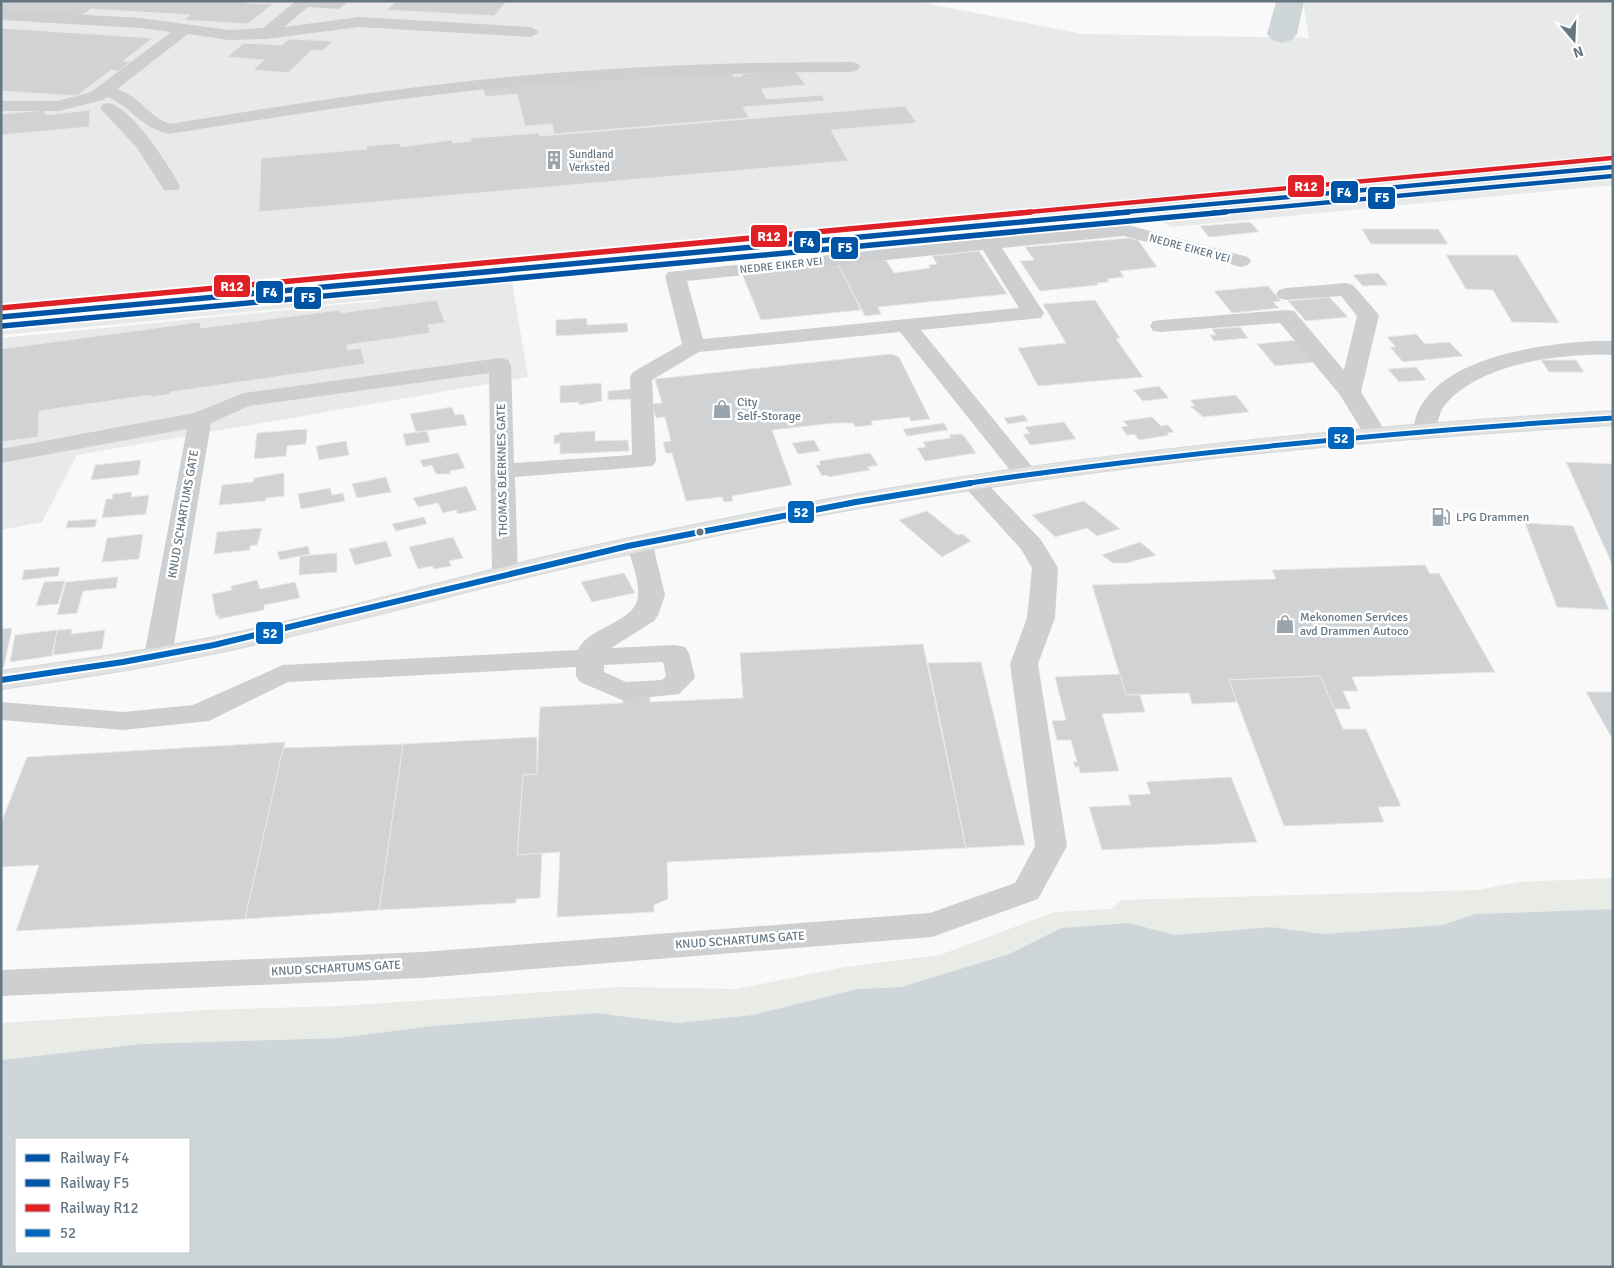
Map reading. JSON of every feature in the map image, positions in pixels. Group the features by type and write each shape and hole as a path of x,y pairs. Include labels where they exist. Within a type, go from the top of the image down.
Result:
{"main road":[{"path":"6,679 158,656 274,632 505,574 640,545 798,513 972,482 1264,445 1425,429 1613,418"}],"street":[{"path":"266,34 305,2 338,4"},
{"path":"1,15 140,23 229,35 266,34 359,22 531,32"},
{"path":"102,94 186,28"},
{"path":"1,106 58,106 102,94 120,95 153,124 169,130 321,105 520,81 688,69 852,66"},
{"path":"102,94 153,156 171,186"},
{"name":"NEDRE EIKER VEI","path":"694,346 675,276 1124,230 1241,262"},
{"path":"502,471 644,461 641,377 694,346 1033,313 989,244"},
{"path":"1286,294 1346,289 1368,315 1350,392"},
{"path":"1161,326 1286,316 1350,392 1375,434"},
{"path":"905,325 1026,474"},
{"path":"1425,429 1432,405 1442,394 1467,378 1504,361 1564,348 1613,348"},
{"name":"THOMAS BJERKNES GATE","path":"200,420 244,400 500,365 505,574"},
{"path":"1,456 200,420"},
{"name":"KNUD SCHARTUMS GATE","path":"158,656 200,420"},
{"name":"KNUD SCHARTUMS GATE","path":"1,983 422,965 932,925 1027,891 1050,846 1024,664 1041,618 1045,568 1032,545 972,482"},
{"path":"6,679 1,710 123,721 199,714 283,674 590,658 593,647 644,615 652,595 640,545"}],"shaded area":[{"path":"1,1 914,1 1083,34 1309,38 1303,1 1613,1 1613,185 1172,227 1159,221 930,243 927,238 910,239 912,244 512,282 528,377 77,455 42,522 1,530 1,338 383,299 1,335"},
{"path":"1613,878 1613,909 1475,914 1442,925 1324,934 1271,927 1175,935 1129,923 1061,928 1009,954 901,987 858,989 752,1015 677,1023 596,1013 432,1026 338,1038 141,1044 1,1060 1,1023 206,1010 340,1006 620,987 737,989 845,967 940,955 1055,912 1111,909 1122,900 1478,890 1520,882"},
{"path":"1613,909 1613,1267 1,1267 1,1060 141,1044 338,1038 432,1026 596,1013 677,1023 752,1015 858,989 901,987 1009,954 1061,928 1129,923 1175,935 1271,927 1324,934 1442,925 1475,914"}],"building":[{"path":"1,1 247,1 246,3 273,4 248,24 184,20 190,15 91,9 81,16 1,11"},
{"path":"396,1 507,1 494,16 387,10"},
{"path":"1,28 153,38 123,61 131,61 119,71 111,70 77,96 1,91"},
{"path":"290,39 333,41 323,51 312,50 288,73 253,70 264,60 227,57 244,43 281,45"},
{"path":"730,70 734,77 742,76 741,74 794,70 806,85 761,89 767,99 822,95 825,101 743,107 749,118 554,134 552,124 525,126 517,94 485,97 483,87"},
{"name":"Sundland Verksted","path":"905,106 917,123 831,130 848,161 259,212 261,158 367,149 366,146 400,143 400,147 452,140 453,143 471,141 471,138 539,133 539,136"},
{"path":"45,110 45,115 90,110 89,127 1,135 1,114"},
{"path":"1250,222 1259,232 1209,237 1200,226"},
{"path":"1362,229 1438,229 1448,244 1371,244"},
{"path":"1129,238 1138,240 1157,267 1120,271 1124,277 1107,279 1109,282 1097,283 1098,285 1040,291 1020,261 1034,260 1025,247"},
{"path":"979,251 1007,294 878,307 881,314 865,316 838,264 886,260 894,273 930,268 929,265 937,264 932,256"},
{"path":"1446,255 1517,255 1559,323 1512,322 1493,290 1466,289"},
{"path":"838,264 861,310 761,320 742,274"},
{"path":"1378,273 1388,285 1363,286 1353,275"},
{"path":"1268,286 1281,301 1273,302 1279,308 1232,313 1214,291"},
{"path":"1329,297 1348,317 1306,321 1288,301"},
{"path":"437,300 445,323 428,325 430,333 347,345 348,350 361,348 365,364 171,392 171,394 151,397 151,395 39,411 38,437 1,442 1,349 200,322 201,328 339,310 340,313"},
{"path":"1095,300 1120,338 1116,339 1143,377 1038,386 1018,348 1066,343 1043,304"},
{"path":"587,318 587,325 627,323 628,332 556,336 556,320"},
{"path":"1240,327 1248,338 1214,341 1210,335 1216,335 1212,329"},
{"path":"1416,334 1425,344 1449,342 1463,356 1403,362 1390,347 1396,347 1387,337"},
{"path":"1297,340 1316,362 1275,366 1257,344"},
{"path":"891,354 899,357 930,419 911,421 909,417 871,421 873,425 855,427 853,423 835,423 772,430 792,485 732,496 733,501 724,502 722,497 686,501 672,453 666,453 663,442 671,441 665,417 656,418 652,404 662,403 655,379"},
{"path":"1541,360 1576,360 1584,372 1549,372"},
{"path":"1416,367 1426,380 1399,382 1388,369"},
{"path":"601,383 602,401 579,405 579,402 560,403 560,386"},
{"path":"1159,386 1169,398 1143,401 1133,390"},
{"path":"633,389 633,399 608,400 608,391"},
{"path":"1236,395 1249,412 1203,417 1190,406 1195,406 1190,400"},
{"path":"452,407 455,415 463,414 467,425 416,432 410,414"},
{"path":"1024,415 1028,421 1008,424 1004,418"},
{"path":"1152,417 1161,426 1168,425 1174,432 1167,433 1169,435 1139,440 1134,434 1127,435 1121,427 1128,426 1123,421"},
{"path":"1064,422 1076,439 1030,445 1023,434 1030,434 1025,427"},
{"path":"944,423 948,430 907,436 903,429"},
{"path":"307,429 306,444 287,446 286,456 254,459 257,433"},
{"path":"427,431 430,442 406,446 403,434"},
{"path":"595,431 595,441 628,440 629,451 560,454 560,443 554,444 554,435 559,435 559,433"},
{"path":"960,434 964,436 976,453 925,461 917,448 926,447 923,442 951,438 949,435"},
{"path":"814,440 820,451 798,454 792,443"},
{"path":"346,441 349,455 319,460 316,446"},
{"path":"458,453 465,468 450,471 451,474 436,474 432,465 423,467 420,460"},
{"path":"870,453 878,465 867,467 870,470 828,477 827,475 822,476 816,465 821,465 819,461"},
{"path":"141,460 138,475 91,480 95,465"},
{"path":"1566,462 1613,464 1613,566"},
{"path":"284,473 284,496 266,498 265,501 219,505 222,485 253,482 254,478"},
{"path":"386,477 391,492 357,498 352,484"},
{"path":"466,486 477,510 458,514 456,510 443,513 438,503 418,507 413,498"},
{"path":"330,488 332,495 343,493 345,501 301,509 298,494"},
{"path":"132,492 131,497 149,495 146,514 102,518 106,499 112,499 113,494"},
{"path":"1084,501 1120,529 1097,536 1087,528 1055,537 1032,515"},
{"path":"927,511 957,535 962,534 971,541 942,557 899,520"},
{"path":"424,517 427,524 396,531 392,524"},
{"path":"97,519 95,527 66,528 68,521"},
{"path":"1525,523 1573,526 1609,610 1557,607"},
{"path":"262,528 257,545 250,546 250,550 214,554 217,532"},
{"path":"143,534 139,559 102,562 107,538"},
{"path":"453,537 463,558 449,561 451,566 434,569 432,566 418,569 409,547"},
{"path":"386,541 392,556 355,565 349,549"},
{"path":"1140,542 1156,555 1127,563 1113,563 1102,555"},
{"path":"308,546 310,554 280,560 277,552"},
{"path":"337,553 337,572 299,575 300,556"},
{"path":"1425,565 1430,574 1439,573 1495,672 1352,677 1358,691 1343,691 1351,709 1334,709 1320,676 1229,680 1237,702 1192,704 1189,693 1126,695 1092,585 1276,579 1272,570"},
{"path":"60,567 58,576 22,580 24,570"},
{"path":"624,573 635,593 592,602 581,582"},
{"path":"118,577 116,588 83,591 77,613 57,615 66,582"},
{"path":"257,580 260,589 295,582 300,598 264,605 264,610 219,619 218,615 216,616 212,594 232,590 231,586"},
{"path":"65,581 58,604 36,606 44,582"},
{"path":"12,628 4,667 1,668 1,629"},
{"path":"72,629 71,634 105,630 102,649 53,655 57,630"},
{"path":"57,630 52,656 10,662 15,635"},
{"path":"923,644 966,848 667,862 668,899 654,905 654,912 557,917 560,852 517,855 523,775 537,774 540,707 623,703 622,699 650,697 650,702 743,698 740,653"},
{"path":"981,662 1025,845 966,848 928,663"},
{"path":"1120,674 1126,695 1140,695 1145,712 1102,714 1119,771 1080,773 1079,767 1075,767 1073,762 1077,762 1071,740 1057,740 1052,721 1066,720 1055,677"},
{"path":"1320,676 1343,729 1366,729 1401,806 1378,807 1384,822 1284,826 1229,680"},
{"path":"1586,692 1613,692 1613,740"},
{"path":"537,737 537,774 523,775 517,855 542,853 540,898 516,899 516,903 379,910 403,744"},
{"path":"285,742 245,919 16,931 39,865 1,867 1,823 27,757"},
{"path":"403,744 379,910 245,919 283,748"},
{"path":"1231,777 1257,842 1102,850 1089,807 1131,805 1128,795 1151,794 1146,782"}],"waterway":[{"path":"1282,34 1290,2"}],"rail line":[{"name":"R12","path":"1,308 1612,158"},
{"name":"F4","path":"1,317 1613,167"},
{"name":"F5","path":"2,326 1613,176"}],"transit line":[{"name":"52","path":"1,680 123,662 214,645 310,624 508,574 658,540 856,502 963,484 1179,455 1287,443 1395,433 1613,418"}],"place":[{"name":"Sundland Verksted","path":"554,160"},
{"name":"City Self-Storage","path":"722,409"},
{"name":"LPG Drammen","path":"1441,517"},
{"name":"Mekonomen Services avd Drammen Autoco","path":"1285,624"}]}
